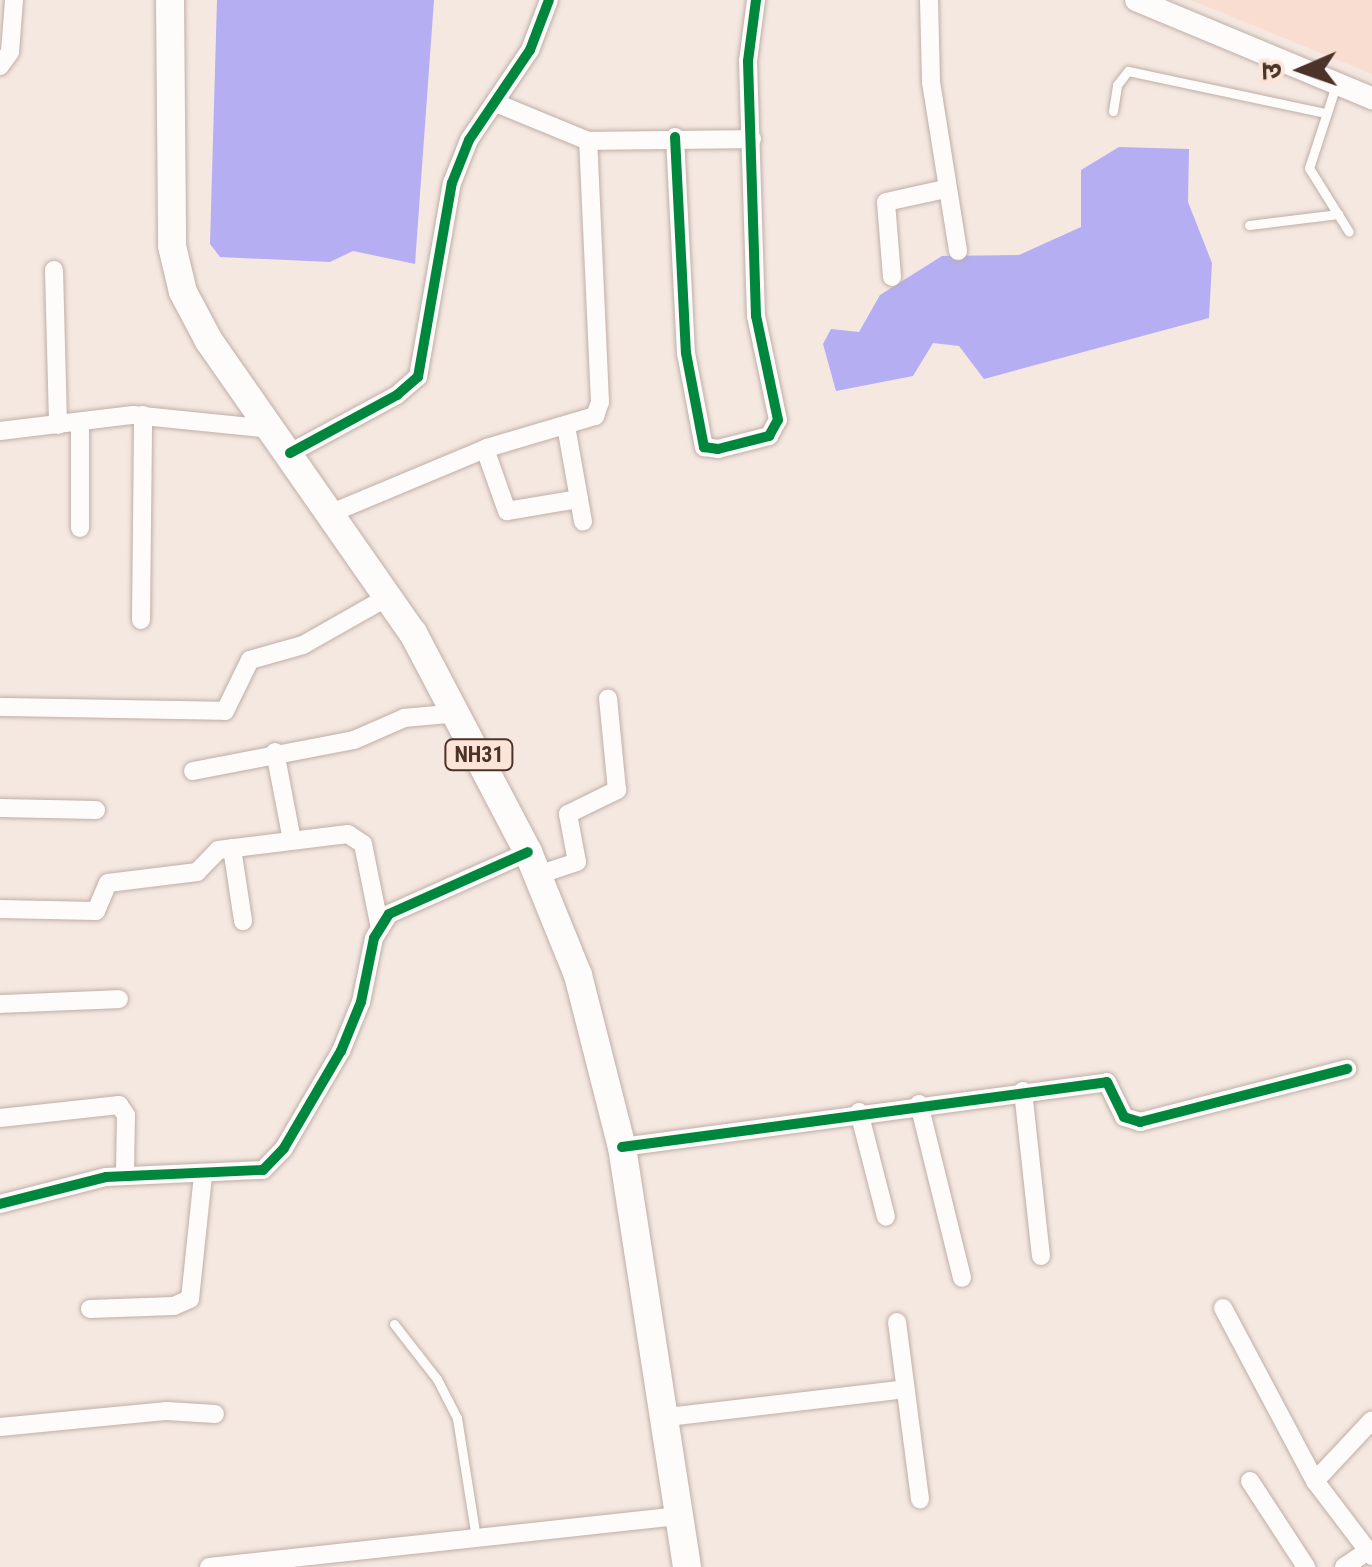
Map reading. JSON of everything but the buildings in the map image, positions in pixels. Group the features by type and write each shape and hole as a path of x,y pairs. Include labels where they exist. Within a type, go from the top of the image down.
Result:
{"highway":[{"name":"NH31","path":"170,0 168,159 176,274 209,341 391,594 459,713 533,864 589,1009 622,1147 668,1417 687,1567"}],"main road":[{"path":"1136,0 1372,98"}],"street":[{"path":"0,66 10,52 14,0"},
{"path":"290,452 397,395 418,377 452,183 469,140 530,50 549,0"},
{"path":"675,137 679,298 701,439 710,450 769,436 778,420 756,316 748,61 756,0"},
{"path":"928,0 945,190 958,251"},
{"path":"496,102 588,141 752,138"},
{"path":"334,512 485,448 595,416 600,402 588,141"},
{"path":"892,277 886,202 945,190"},
{"path":"54,270 58,425"},
{"path":"0,431 143,416 272,429"},
{"path":"141,620 143,416"},
{"path":"80,422 80,528"},
{"path":"566,426 583,521"},
{"path":"485,448 507,511 579,500"},
{"path":"0,707 225,711 250,660 302,645 391,594"},
{"path":"0,1204 125,1175 248,1176 284,1148 352,1028 380,928 400,906 533,864 577,862 568,814 618,790 608,698"},
{"path":"194,771 274,752 354,740 404,718 459,713"},
{"path":"274,752 292,840"},
{"path":"0,808 96,810"},
{"path":"0,909 96,911 108,883 197,872 212,852 292,840 356,836 380,928"},
{"path":"232,848 243,921"},
{"path":"0,1004 120,999"},
{"path":"622,1147 858,1112 1106,1082 1124,1117 1140,1122 1347,1069"},
{"path":"1022,1091 1042,1256"},
{"path":"919,1104 962,1278"},
{"path":"0,1118 119,1105 126,1115 125,1175"},
{"path":"858,1112 886,1217"},
{"path":"90,1309 174,1306 190,1299 203,1176"},
{"path":"1223,1308 1315,1481 1370,1554 1344,1567"},
{"path":"897,1322 920,1500"},
{"path":"668,1417 906,1389"},
{"path":"0,1428 167,1411 215,1414"},
{"path":"1315,1481 1372,1420"},
{"path":"1250,1481 1306,1567"},
{"path":"209,1567 682,1516"}],"lane":[{"path":"1113,111 1117,84 1128,71 1326,113"},
{"path":"1337,83 1309,168 1348,232"},
{"path":"1249,224 1338,214"},
{"path":"394,1324 437,1379 457,1418 476,1538"}],"shaded area":[{"path":"217,0 434,0 415,264 353,251 330,262 220,257 210,244"},
{"path":"1191,0 1372,0 1372,74"},
{"path":"1119,147 1189,149 1188,202 1212,263 1209,318 984,379 959,346 933,343 913,376 836,391 823,344 831,329 859,332 880,295 942,256 1019,255 1081,227 1081,170"}],"cycle path":[{"path":"290,453 397,395 418,377 452,183 469,140 530,50 549,0"},
{"path":"675,137 686,353 704,447 718,449 769,436 778,420 756,316 748,61 756,0"},
{"path":"0,1204 106,1177 263,1170 284,1148 341,1051 361,1002 374,938 389,914 528,852"},
{"path":"622,1147 1107,1082 1124,1117 1140,1122 1347,1069"}]}
